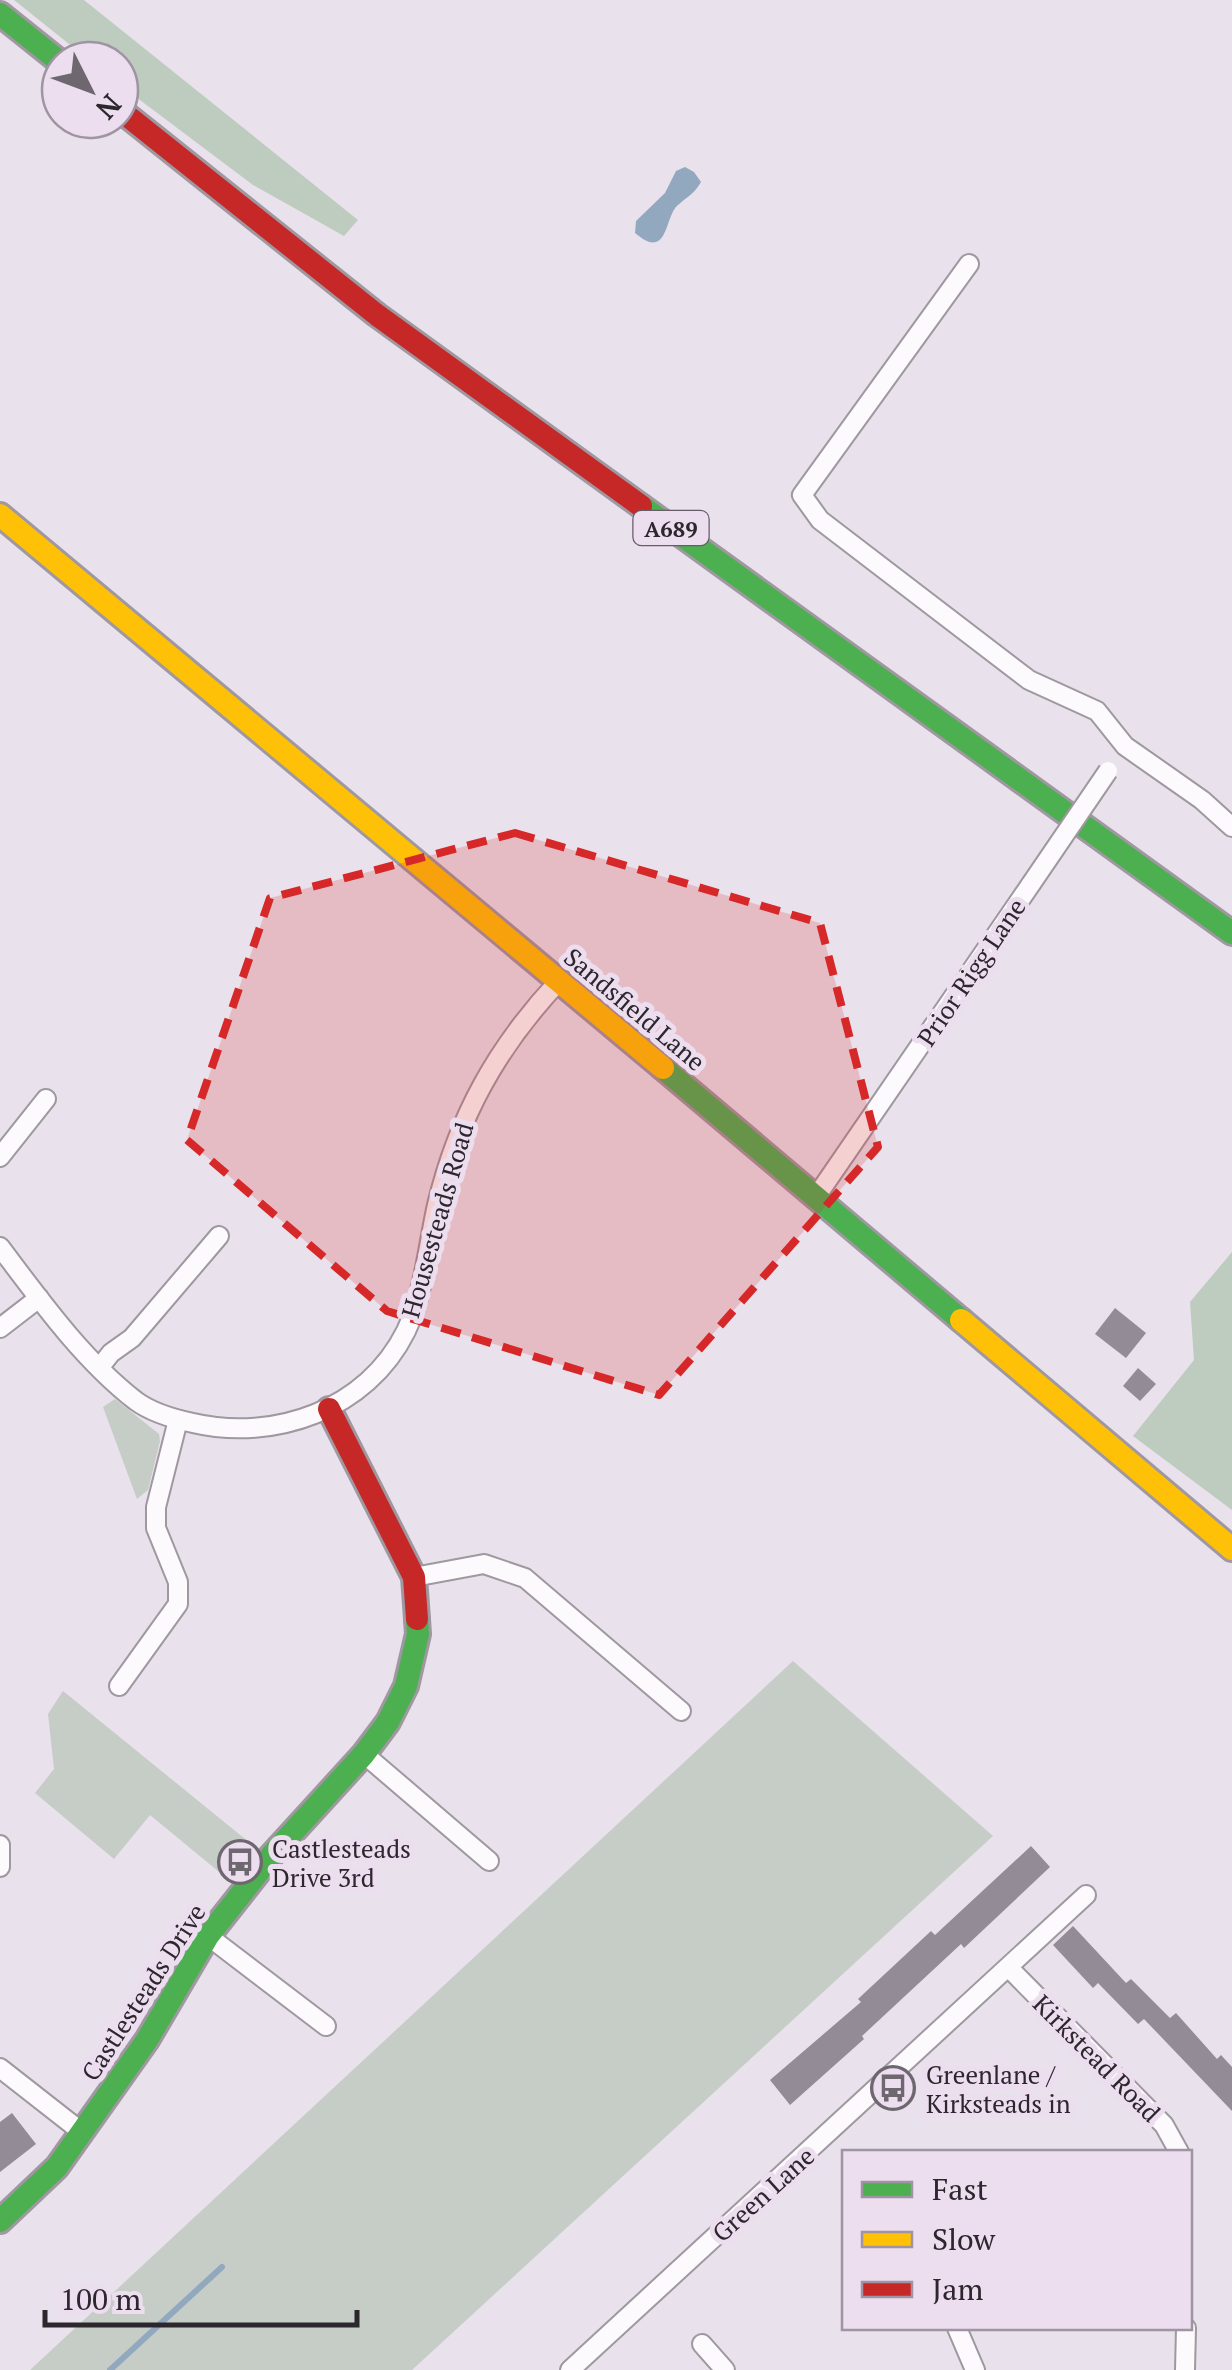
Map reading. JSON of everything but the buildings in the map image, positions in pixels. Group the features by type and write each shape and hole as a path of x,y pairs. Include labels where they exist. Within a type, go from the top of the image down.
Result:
{"main road":[{"path":"0,14 40,46"},
{"name":"A689","path":"140,126 377,315 1232,933"},
{"name":"Sandsfield Lane","path":"0,514 1232,1549"},
{"name":"Castlesteads Drive","path":"0,2221 56,2167 83,2133 147,2040 208,1936 271,1856 364,1754 388,1722 406,1686 418,1634 414,1577 329,1409"}],"street":[{"path":"970,264 802,496 820,520 1030,680 1097,711 1125,746 1202,800 1232,827"},
{"name":"Prior Rigg Lane","path":"816,1198 1125,746"},
{"name":"Housesteads Road","path":"0,1247 100,1367 139,1403 178,1420 223,1430 280,1426 329,1409 359,1389 407,1328 438,1200 472,1100 514,1036 559,981"},
{"path":"0,1157 46,1100"},
{"path":"100,1367 132,1338 219,1236"},
{"path":"0,1328 39,1298"},
{"path":"119,1686 178,1604 178,1582 156,1528 156,1507 178,1420"},
{"path":"414,1577 484,1564 525,1578 682,1711"},
{"path":"364,1754 490,1861"},
{"path":"0,1845 0,1867"},
{"name":"Green Lane","path":"570,2370 1086,1895"},
{"path":"208,1936 326,2026"},
{"name":"Kirkstead Road","path":"1010,1969 1164,2125 1177,2150"},
{"path":"0,2068 83,2133"},
{"path":"956,2330 975,2370"},
{"path":"1185,2370 1186,2330"},
{"path":"702,2344 725,2370"}],"highlighted area":[{"path":"515,833 820,923 878,1147 659,1395 387,1311 187,1140 270,898"}],"shaded area":[{"path":"115,1399 159,1434 148,1490 137,1499 103,1407"},
{"path":"793,1661 993,1836 412,2370 30,2370"},
{"path":"63,1691 250,1843 224,1876 150,1815 114,1859 35,1793 54,1769 48,1714"}],"green space":[{"path":"14,0 84,0 134,40 64,40"},
{"path":"140,45 358,220 344,236 253,185 140,100"},
{"path":"1232,1252 1232,1510 1133,1436 1194,1360 1190,1302"}],"water":[{"path":"685,167 701,182 678,205 660,240 646,241 635,233 636,221 665,193 676,171"}],"waterway":[{"path":"110,2370 222,2267"}],"traffic: fast":[{"path":"0,14 40,46"},
{"path":"641,506 1232,933"},
{"path":"663,1068 961,1320"},
{"path":"0,2221 57,2167 147,2040 208,1936 271,1856 388,1722 406,1686 418,1634 417,1619"}],"traffic: slow":[{"path":"0,515 663,1068"},
{"path":"961,1320 1232,1549"}],"traffic: jam":[{"path":"140,126 377,315 641,506"},
{"path":"329,1409 414,1577 417,1619"}],"place":[{"name":"Castlesteads Drive 3rd","path":"240,1862"},
{"name":"Greenlane / Kirksteads in","path":"893,2088"}]}
